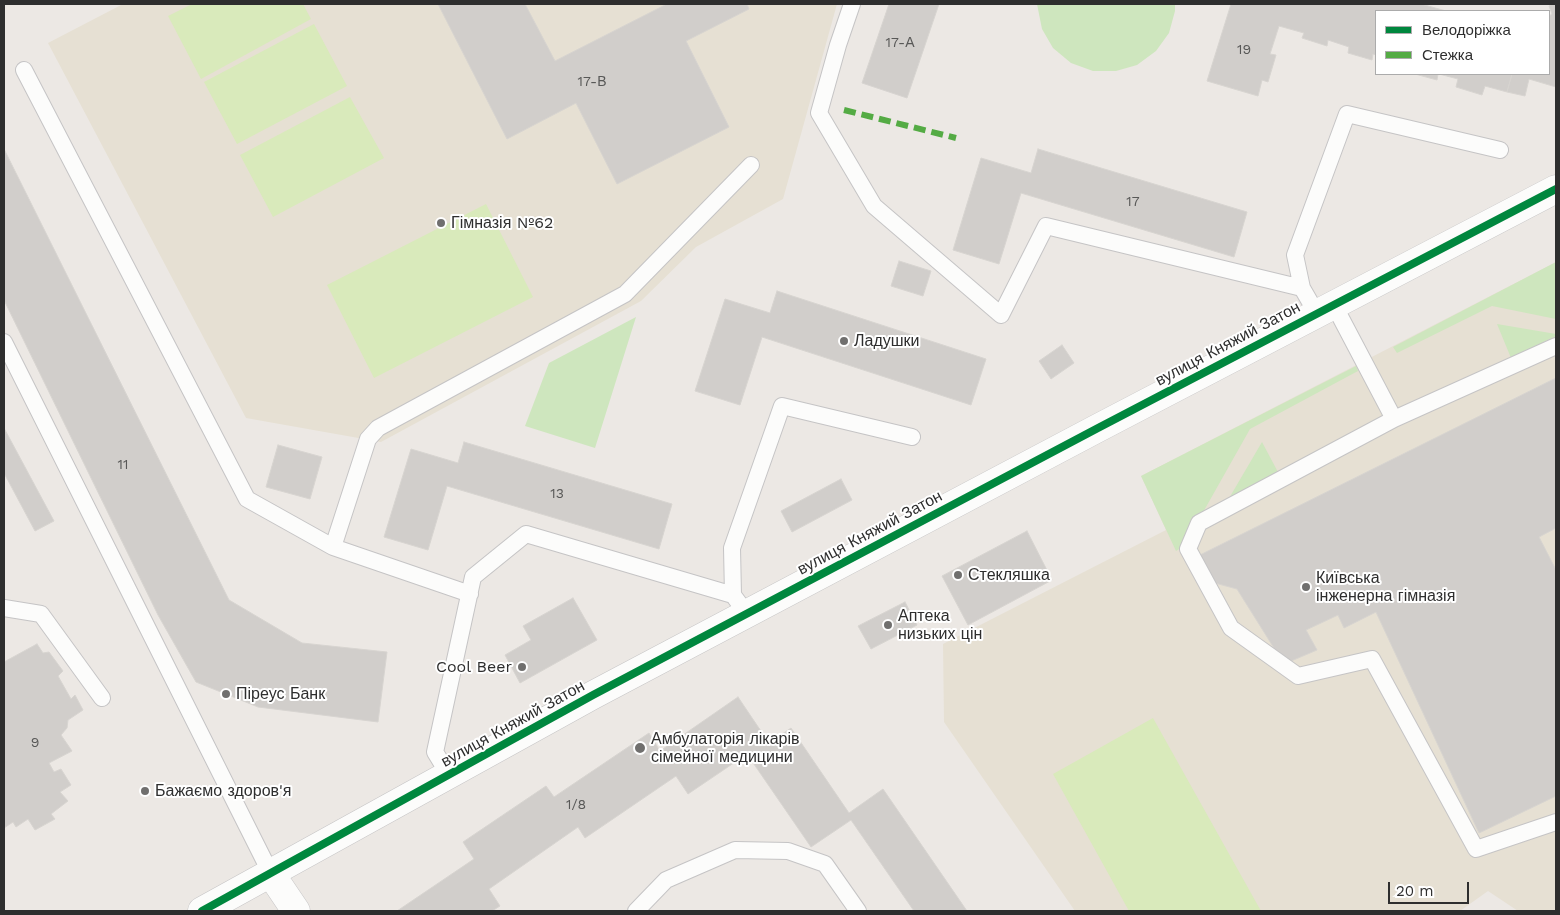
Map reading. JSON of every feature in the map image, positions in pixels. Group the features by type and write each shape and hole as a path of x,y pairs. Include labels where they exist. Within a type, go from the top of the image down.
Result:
{"street":[{"name":"вулиця Княжий Затон","path":"202,911 593,695 740,605 1098,428 1556,189"},
{"path":"271,874 296,911"}],"lane":[{"path":"852,4 838,45 820,113 874,206 1001,315 1046,226 1302,288 1325,309 1394,419"},
{"path":"24,70 247,500 333,547 470,594"},
{"path":"1302,288 1294,255 1347,114 1500,150"},
{"path":"333,547 368,439 378,428 625,294 751,165"},
{"path":"4,342 271,874"},
{"path":"1556,346 1394,419 1199,523 1188,549 1231,628 1298,676 1372,659 1476,849 1556,822"},
{"path":"449,775 435,752 473,577 526,534 740,605 732,548 782,406 912,437"},
{"path":"4,608 41,614 102,698"},
{"path":"636,911 666,880 735,850 788,851 825,864 858,911"}],"shaded area":[{"name":"Гімназія №62","path":"123,4 837,4 783,199 696,247 641,301 381,442 246,418 48,43"},
{"name":"Київська інженерна гімназія","path":"1556,262 1556,911 1518,911 1488,891 1460,911 1075,911 944,722 943,644 1166,530 1141,476"}],"green space":[{"path":"192,4 303,4 311,19 201,79 168,16"},
{"path":"1037,4 1175,4 1175,11 1169,33 1156,51 1137,65 1116,71 1093,71 1071,63 1053,48 1042,29"},
{"path":"314,24 347,86 237,144 204,82"},
{"path":"350,97 384,158 273,217 240,155"},
{"path":"486,204 533,297 374,378 327,285"},
{"path":"1556,262 1556,319 1492,306 1397,353 1393,347"},
{"path":"636,317 595,448 525,426 549,363"},
{"path":"1497,324 1556,334 1556,336 1511,358"},
{"path":"1356,366 1358,371 1250,429 1184,546 1176,551 1141,476"},
{"path":"1262,442 1279,474 1228,500"},
{"path":"1153,718 1261,911 1129,911 1053,774"}],"building":[{"path":"438,4 525,4 555,61 664,4 747,4 749,9 686,41 729,127 617,184 576,103 507,139"},
{"path":"889,4 939,4 907,98 862,83"},
{"path":"1231,4 1421,4 1442,10 1375,10 1375,55 1373,54 1372,60 1348,53 1349,47 1328,40 1327,46 1302,38 1304,33 1279,26 1270,54 1276,55 1268,82 1262,80 1258,96 1207,81"},
{"path":"1556,4 1556,87 1529,79 1525,96 1507,92 1512,75 1550,75 1550,15 1552,14 1549,6"},
{"path":"1419,75 1438,75 1437,80"},
{"path":"1443,75 1512,75 1507,92 1485,86 1482,95 1456,87 1458,79"},
{"path":"4,149 229,600 302,643 387,652 378,722 258,707 196,682 158,615 4,300"},
{"path":"1038,149 1247,212 1234,257 1021,193 999,264 953,250 981,158 1031,173"},
{"path":"899,261 931,271 923,296 891,286"},
{"path":"777,291 986,359 971,405 762,337 740,405 695,391 725,299 770,313"},
{"path":"1062,345 1074,363 1051,379 1039,361"},
{"path":"1556,378 1556,528 1539,537 1556,570 1556,796 1479,833 1376,612 1344,628 1338,615 1306,630 1317,650 1284,664 1237,589 1215,583 1200,555"},
{"path":"4,428 54,521 35,531 4,473"},
{"path":"464,442 672,504 659,549 447,486 428,550 384,537 411,449 458,463"},
{"path":"278,445 322,457 310,499 266,487"},
{"path":"841,479 852,500 792,532 781,511"},
{"path":"1027,531 1052,580 968,625 942,576"},
{"path":"573,598 597,640 520,683 505,655 531,640 523,626"},
{"name":"Аптека низьких цін","path":"905,602 917,625 871,649 858,626"},
{"path":"37,644 43,653 49,652 63,671 58,676 71,699 75,695 83,710 68,720 67,728 61,735 72,751 49,763 54,772 61,769 71,785 60,792 68,801 51,814 55,819 35,830 28,819 16,827 13,822 4,828 4,662"},
{"path":"738,697 769,743 791,728 849,813 883,789 967,911 914,911 851,820 811,847 747,754 688,794 676,776 585,838 578,827 489,889 500,906 492,911 397,911 474,859 463,842 546,786 554,797 649,733 660,751"}],"marked path":[{"path":"844,110 956,138"}],"cycle path":[{"path":"202,911 593,695 1556,189"}],"place":[{"name":"Гімназія №62","path":"441,223"},
{"name":"Ладушки","path":"844,341"},
{"name":"Стекляшка","path":"958,575"},
{"name":"Київська інженерна гімназія","path":"1306,587"},
{"name":"Аптека низьких цін","path":"888,625"},
{"name":"Cool Beer","path":"522,667"},
{"name":"Піреус Банк","path":"226,694"},
{"name":"Амбулаторія лікарів сімейної медицини","path":"640,748"},
{"name":"Бажаємо здоров'я","path":"145,791"}]}
